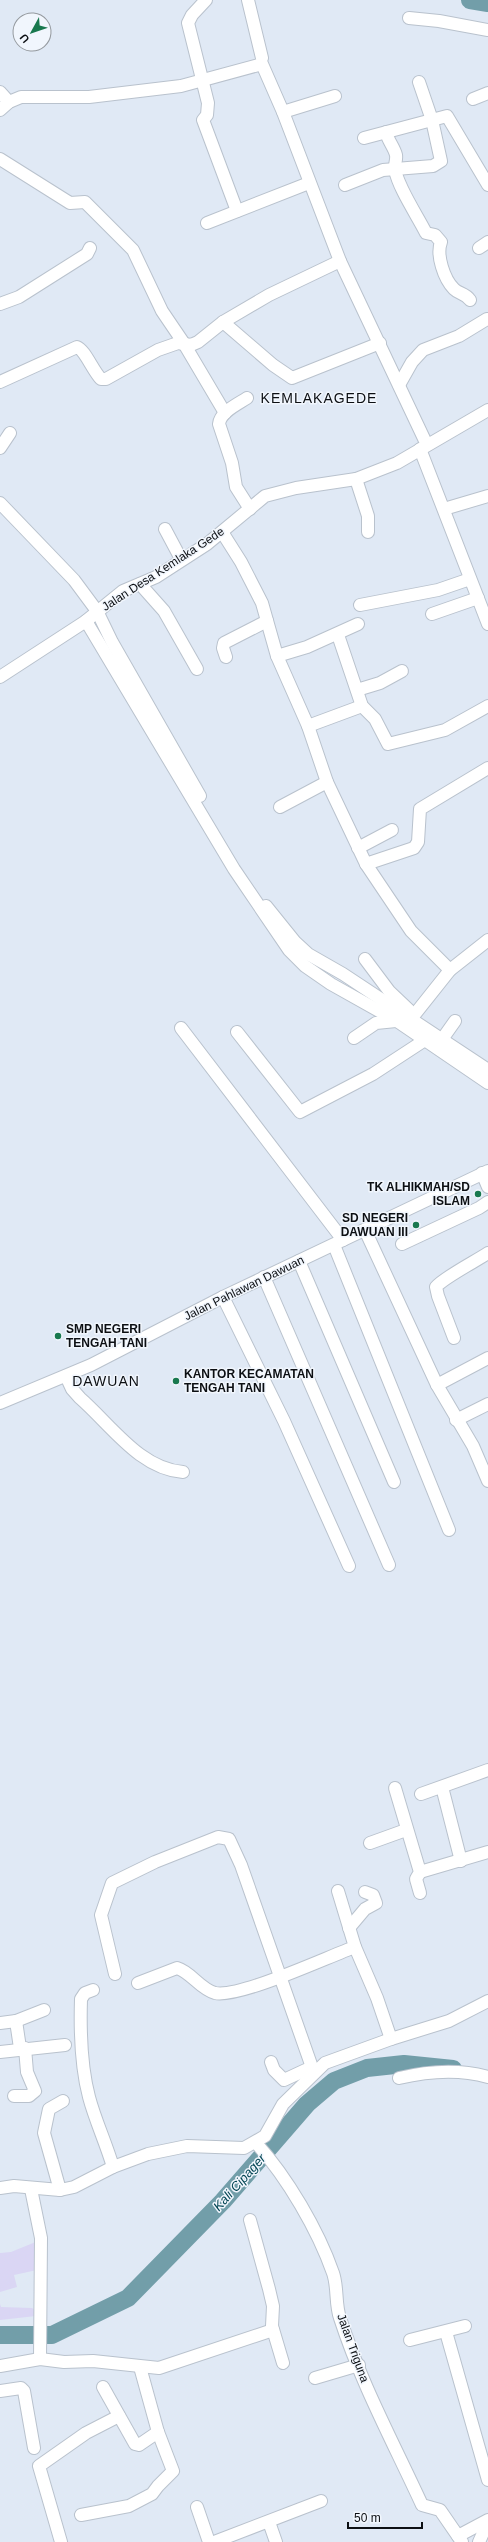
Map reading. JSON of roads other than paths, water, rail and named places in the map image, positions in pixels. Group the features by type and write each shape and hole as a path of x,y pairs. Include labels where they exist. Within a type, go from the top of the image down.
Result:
{"street":[{"path":"206,0 192,15 188,23 201,81 208,103 207,115 203,120 238,211"},
{"path":"248,0 262,58"},
{"path":"410,18 438,21 488,30"},
{"path":"0,110 9,102 21,97 89,97 181,86 262,64 283,112 340,261 400,385 444,509 488,624"},
{"path":"346,185 374,173 394,168 438,165 441,157 432,120 419,82"},
{"path":"0,92 9,102"},
{"path":"473,99 488,93"},
{"path":"283,112 335,96"},
{"path":"364,138 449,117 488,185"},
{"path":"386,132 389,144 394,148 396,156 394,168 426,233 435,234 441,242 438,250 446,278 456,290 465,293 470,300"},
{"path":"0,159 70,203 85,202 108,227 129,244 162,311 183,342 225,414"},
{"path":"207,223 309,183"},
{"path":"0,304 34,288 87,254 90,248"},
{"path":"0,382 77,347 84,351 90,366 104,380 158,350 183,342 191,345 198,342 223,322 270,295 340,261"},
{"path":"400,385 412,362 423,350 459,336 487,319"},
{"path":"223,322 292,378 380,343"},
{"path":"247,398 225,414 220,419 219,424 232,463 236,487 250,509"},
{"name":"Jalan Desa Kemlaka Gede","path":"0,677 91,616 123,592 156,577 222,532 265,496 279,492 356,479 397,462 488,410"},
{"path":"0,448 10,433"},
{"path":"356,479 368,516 368,532"},
{"path":"444,509 488,496"},
{"path":"0,503 74,580 91,616 112,642 175,760 271,926 289,950 305,966 361,1002 397,1021 425,1040 440,1044 488,1070"},
{"path":"164,529 181,559"},
{"path":"222,532 241,562 262,602 277,656 308,726 327,782 366,864 411,931 450,970"},
{"path":"360,605 438,590 470,579"},
{"path":"140,584 164,611 197,669"},
{"path":"432,614 478,598"},
{"path":"226,657 223,648 224,642 267,620"},
{"path":"277,656 338,635 358,624"},
{"path":"338,635 362,706 375,719 388,744 445,730 488,706"},
{"path":"357,690 380,684 402,672"},
{"path":"308,726 362,706"},
{"path":"366,864 414,848 418,842 420,809 429,801 488,768"},
{"path":"280,807 327,782"},
{"path":"358,848 392,830"},
{"path":"238,867 295,942 308,954 413,1017"},
{"path":"413,1017 450,970 486,947"},
{"path":"365,959 394,996 413,1017 440,1044 488,1083"},
{"path":"354,1038 376,1023 397,1021"},
{"path":"440,1044 455,1021"},
{"path":"181,1028 339,1239 449,1530"},
{"path":"237,1032 300,1112 373,1074 425,1040"},
{"path":"485,1172 488,1187"},
{"name":"Jalan Pahlawan Dawuan","path":"0,1403 66,1376 223,1297 299,1261 339,1239 365,1230 485,1172"},
{"path":"402,1244 479,1208 488,1202"},
{"path":"365,1230 437,1385 456,1420 473,1446 488,1480"},
{"path":"454,1338 436,1287 444,1280 466,1268 488,1253"},
{"path":"299,1261 394,1482"},
{"path":"264,1277 389,1565"},
{"path":"223,1297 284,1421 349,1566"},
{"path":"437,1385 488,1358"},
{"path":"66,1376 72,1389 80,1398 144,1458 167,1471 183,1472"},
{"path":"456,1420 488,1404"},
{"path":"421,1794 488,1770"},
{"path":"442,1787 461,1861"},
{"path":"394,1788 420,1872"},
{"path":"370,1843 406,1830"},
{"path":"115,1974 101,1915 108,1887 117,1880 155,1862 218,1837 224,1837 232,1842 313,2070"},
{"path":"420,1893 416,1879 420,1872 488,1852"},
{"path":"338,1891 355,1947 377,1998 390,2039"},
{"path":"349,1928 365,1909 376,1903 373,1896 365,1892"},
{"path":"138,1983 177,1968 215,1993 228,1992 280,1977 355,1947"},
{"path":"93,1990 84,1993 81,1999 84,2070 89,2098 104,2135 113,2167"},
{"path":"271,2062 277,2074 284,2080 390,2039 449,2021 488,2001"},
{"path":"0,2022 16,2021 44,2010"},
{"path":"14,2096 29,2096 35,2091 27,2072 16,2021"},
{"path":"0,2052 23,2048 65,2045"},
{"path":"0,2188 14,2186 31,2189 60,2190 74,2187 113,2167 148,2154 187,2146 244,2148 258,2145 283,2104 313,2070"},
{"path":"400,2078 415,2074 457,2072 488,2077"},
{"path":"60,2190 44,2133 49,2109 63,2101"},
{"name":"Jalan Triguna","path":"258,2145 285,2183 307,2218 334,2275 340,2317 359,2365 422,2505 440,2510 460,2539"},
{"path":"31,2189 41,2238 42,2315 40,2359"},
{"path":"250,2220 273,2306 273,2330 283,2363"},
{"path":"410,2340 465,2326"},
{"path":"0,2366 40,2359 64,2362 93,2361 140,2367 171,2365 273,2330"},
{"path":"446,2332 488,2480"},
{"path":"315,2378 359,2365"},
{"path":"81,2515 129,2506 152,2494 174,2469 158,2432 140,2367"},
{"path":"103,2387 137,2446 158,2432"},
{"path":"0,2391 21,2388 24,2391 34,2448"},
{"path":"61,2542 39,2466 86,2433 119,2416"},
{"path":"214,2542 321,2501"},
{"path":"197,2507 209,2542"},
{"path":"460,2539 488,2521"},
{"path":"479,2542 488,2521"},
{"path":"269,2522 276,2542"}],"waterway":[{"path":"470,0 488,3"},
{"name":"Kali Cipager","path":"0,2335 52,2335 128,2298 223,2201 307,2104 334,2081 367,2068 404,2064 453,2069"}],"place":[{"name":"TK ALHIKMAH/SD ISLAM","path":"478,1194"},
{"name":"SD NEGERI DAWUAN III","path":"416,1225"},
{"name":"SMP NEGERI TENGAH TANI","path":"58,1336"},
{"name":"KANTOR KECAMATAN TENGAH TANI","path":"176,1381"}],"district":[{"name":"KEMLAKAGEDE","path":"319,398"},
{"name":"DAWUAN","path":"106,1381"}]}
